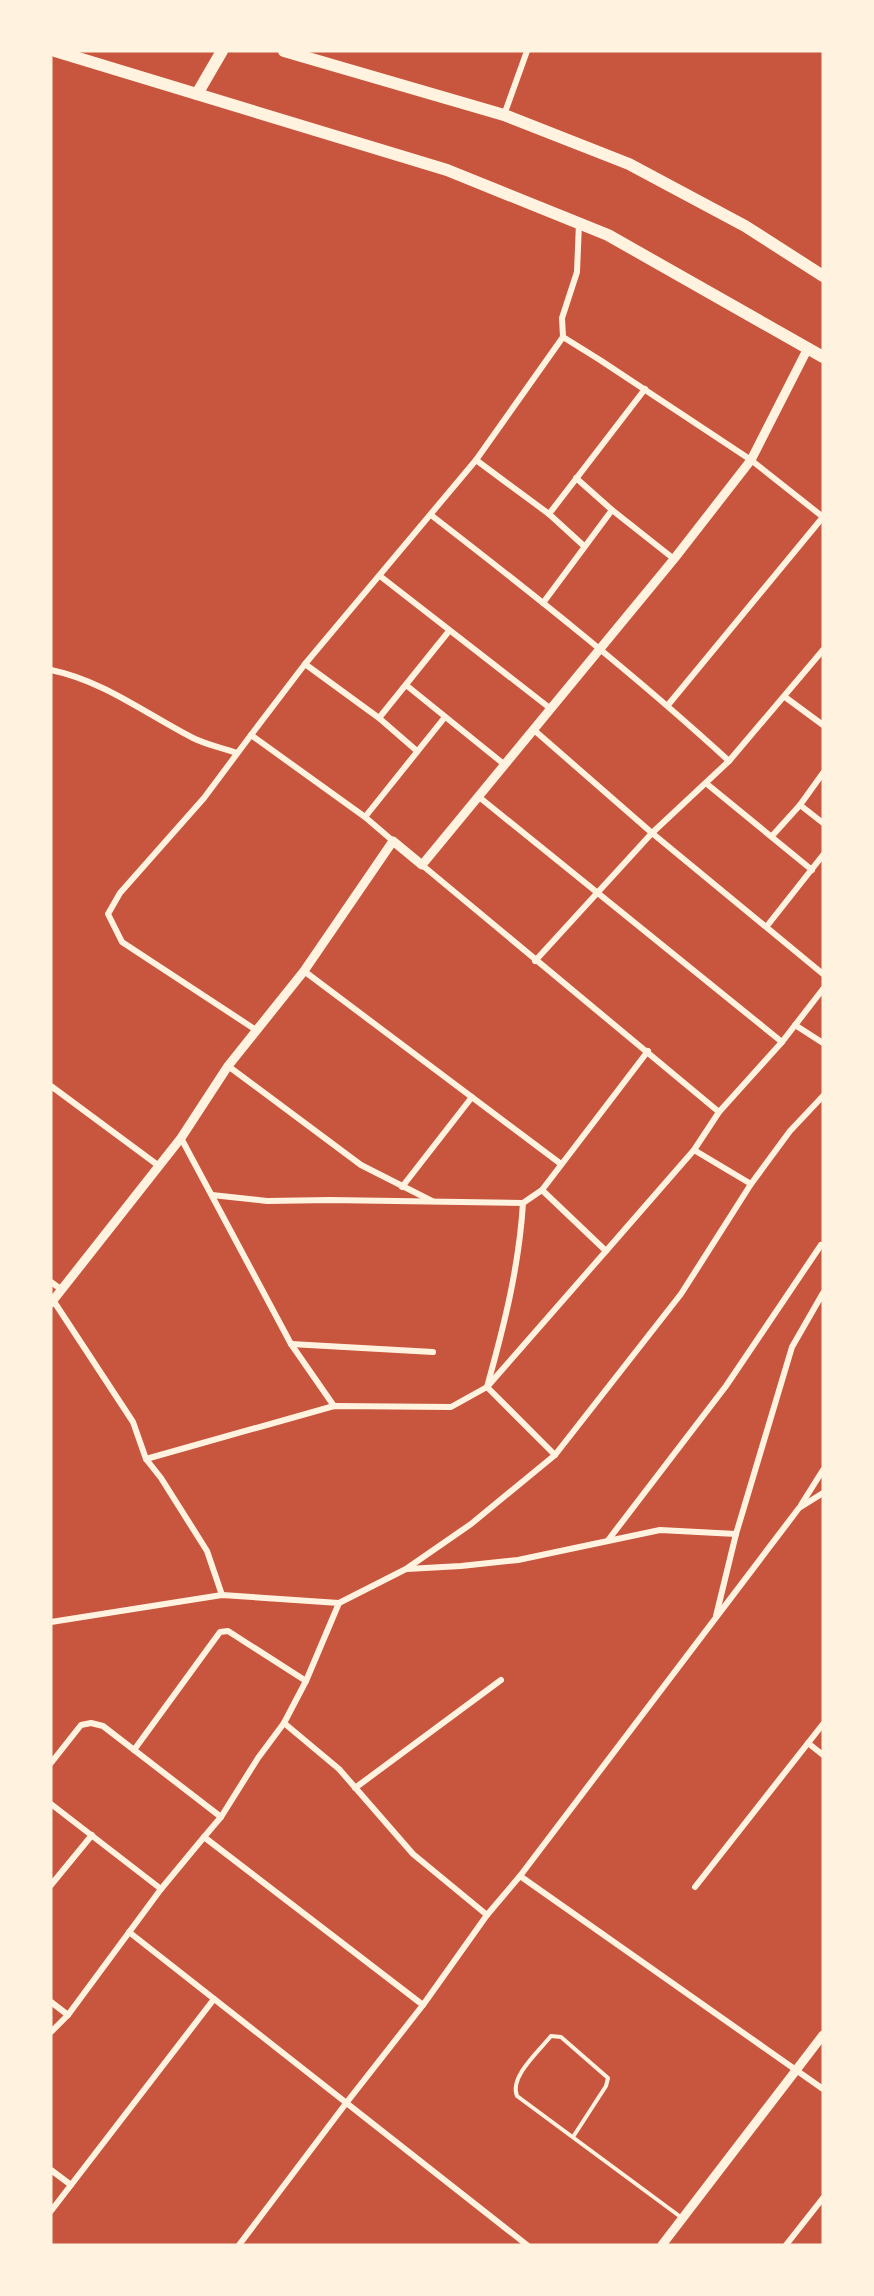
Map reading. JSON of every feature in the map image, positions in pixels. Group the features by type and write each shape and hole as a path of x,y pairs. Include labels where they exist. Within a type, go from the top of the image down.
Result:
{"main road":[{"path":"55,51 447,170 608,235 823,357"},
{"path":"197,94 222,51"},
{"path":"284,51 504,115 629,164 745,226 823,276"}],"street":[{"path":"504,115 527,51"},
{"path":"256,1030 122,942 108,914 120,893 204,798 305,664 476,460 563,337 562,318 577,273 579,223"},
{"path":"563,337 751,460 823,517 668,705"},
{"path":"422,865 674,559 751,460 808,348"},
{"path":"549,514 645,389"},
{"path":"476,460 549,514 585,546"},
{"path":"576,478 674,559"},
{"path":"543,603 612,510"},
{"path":"431,515 668,705 729,761"},
{"path":"380,576 551,709"},
{"path":"379,718 449,631"},
{"path":"535,961 652,833 729,761 823,650"},
{"path":"305,664 379,718 417,751"},
{"path":"51,670 75,675 111,691 196,739 237,753"},
{"path":"406,685 505,765"},
{"path":"785,697 823,725"},
{"path":"366,818 445,717"},
{"path":"534,730 652,833 823,974"},
{"path":"251,735 366,818 719,1112"},
{"path":"772,836 800,805 823,773"},
{"path":"707,784 812,870"},
{"path":"479,797 782,1042"},
{"path":"800,805 823,823"},
{"path":"222,1595 207,1551 161,1478 146,1459 133,1422 52,1301 181,1138 228,1066 304,971 393,841"},
{"path":"767,926 823,855"},
{"path":"304,971 561,1164"},
{"path":"146,1459 334,1406 451,1407 487,1387 694,1150 719,1112 782,1042 823,989"},
{"path":"795,1025 823,1043"},
{"path":"212,1195 267,1201 523,1203 542,1190 648,1051"},
{"path":"228,1066 361,1165 436,1203"},
{"path":"51,1086 159,1166"},
{"path":"51,1622 222,1595 339,1603 406,1569 471,1524 555,1455 681,1294 751,1184 790,1131 823,1096"},
{"path":"402,1187 472,1097"},
{"path":"181,1138 291,1344 334,1406"},
{"path":"694,1150 751,1184"},
{"path":"542,1190 606,1251"},
{"path":"487,1387 509,1307 520,1241 523,1203"},
{"path":"609,1539 726,1386 821,1245"},
{"path":"51,1282 62,1290"},
{"path":"715,1620 736,1534 792,1347 823,1293"},
{"path":"291,1344 433,1352"},
{"path":"487,1387 555,1455"},
{"path":"239,2245 423,2005 487,1916 520,1876 800,1508 823,1470"},
{"path":"800,1508 823,1493"},
{"path":"406,1569 518,1560 660,1530 736,1534"},
{"path":"51,2032 68,2015 161,1889 220,1817 284,1723 306,1681 339,1603"},
{"path":"134,1750 220,1632 228,1631 306,1681"},
{"path":"355,1788 501,1680"},
{"path":"51,1763 81,1725 91,1723 103,1726 220,1817"},
{"path":"284,1723 339,1769 414,1854 487,1916"},
{"path":"695,1887 823,1724"},
{"path":"808,1743 823,1755"},
{"path":"51,1804 161,1889"},
{"path":"51,1885 92,1835"},
{"path":"204,1837 423,2005"},
{"path":"520,1876 823,2089"},
{"path":"129,1932 527,2245"},
{"path":"51,2211 214,1999"},
{"path":"51,2002 68,2015"},
{"path":"662,2245 823,2035"},
{"path":"51,2170 71,2185"},
{"path":"786,2245 823,2198"}],"lane":[{"path":"573,2137 606,2086 608,2078 561,2037 551,2036 516,2079 514,2090 517,2096 682,2218"}]}
